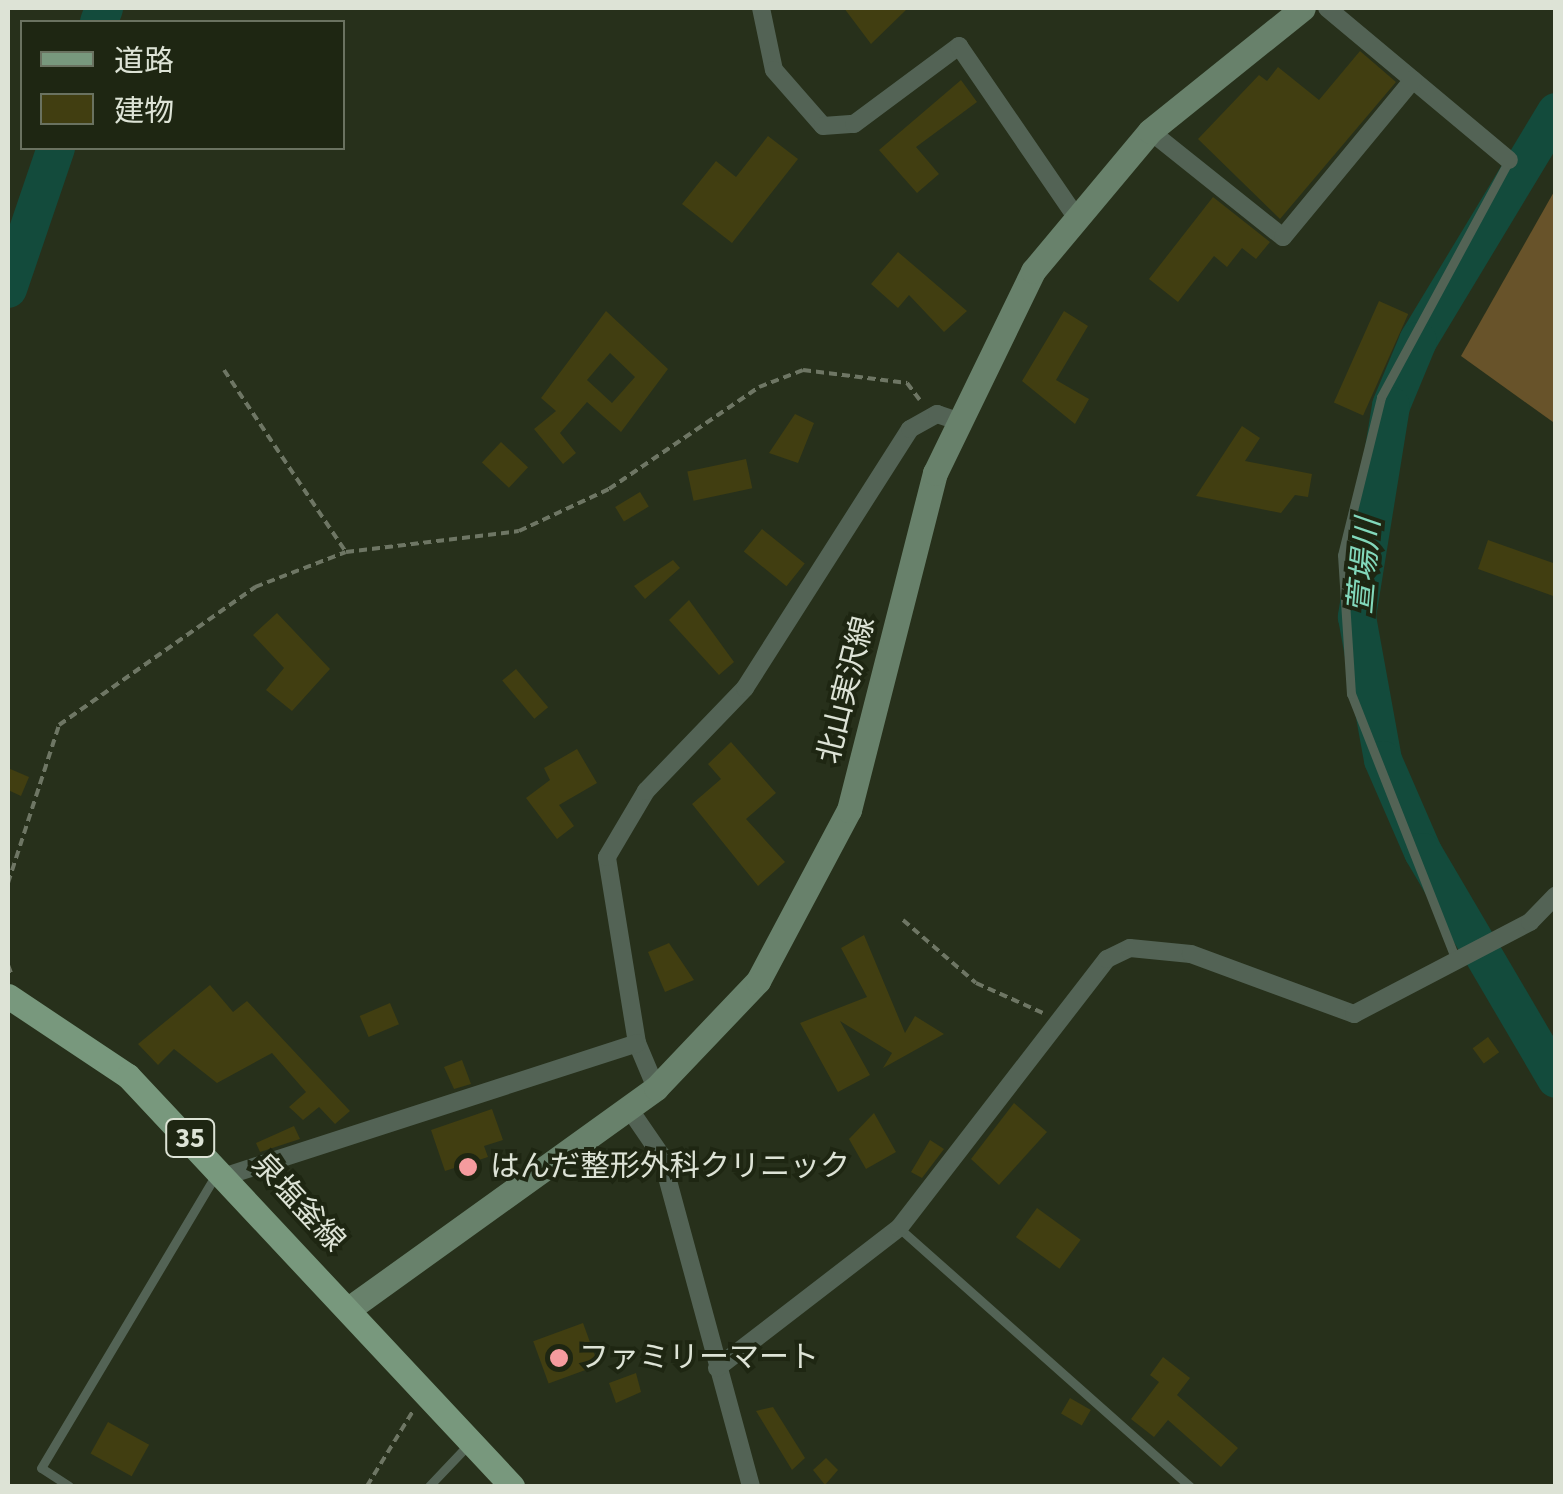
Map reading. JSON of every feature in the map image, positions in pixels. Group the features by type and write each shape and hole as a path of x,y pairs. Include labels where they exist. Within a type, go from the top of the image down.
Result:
{"main road":[{"name":"泉塩釜線","path":"8,996 128,1076 225,1172 512,1486"}],"street":[{"path":"761,8 774,70 823,126 854,124 959,46 1074,214"},
{"name":"北山実沢線","path":"350,1308 656,1088 758,981 824,870 876,725 943,418 1074,214 1150,131 1303,8"},
{"path":"1326,8 1509,160"},
{"path":"1150,131 1283,237 1413,80"},
{"path":"656,1088 637,1044 607,858 646,790 745,688 910,429 943,418"},
{"path":"718,1368 900,1228 1088,974 1130,948 1191,954 1354,1014 1530,922 1556,895"},
{"path":"225,1172 637,1044"},
{"path":"628,1108 660,1155 751,1486"}],"lane":[{"path":"1462,957 1350,694 1342,555 1381,397 1509,160"},
{"path":"69,1486 41,1468 225,1172"},
{"path":"900,1228 1190,1486"},
{"path":"430,1486 472,1440"}],"path":[{"path":"224,370 346,552"},
{"path":"8,883 59,725 256,587 346,552 519,531 626,479 759,387 804,370 907,382 943,418"},
{"path":"903,920 976,983 1052,1018"},
{"path":"367,1486 426,1390"}],"shaded area":[{"path":"1555,190 1556,416 1553,422 1461,356"}],"building":[{"path":"844,8 908,8 871,44"},
{"path":"1360,51 1396,82 1280,219 1198,139 1259,75 1267,81 1278,67 1319,100"},
{"path":"961,80 977,102 916,147 939,174 917,193 879,150"},
{"path":"768,136 798,159 732,243 682,204 716,161 736,177"},
{"path":"1213,197 1270,242 1256,259 1242,248 1227,267 1214,256 1178,302 1149,279"},
{"path":"898,252 967,311 944,332 909,295 898,308 871,284"},
{"path":"1379,301 1408,314 1363,415 1334,402"},
{"path":"606,311 668,369 621,432 587,402 560,433 576,453 563,464 534,429 556,411 541,398","holes":["610,353 635,377 612,403 587,380"]},
{"path":"1064,311 1088,326 1056,380 1089,399 1075,424 1022,381"},
{"path":"795,414 814,423 798,463 769,453"},
{"path":"1242,426 1260,438 1245,461 1312,474 1308,497 1295,495 1281,513 1196,496"},
{"path":"501,442 528,467 509,488 482,462"},
{"path":"746,459 752,488 694,501 687,471"},
{"path":"640,492 649,507 624,522 615,507"},
{"path":"762,529 805,564 786,586 744,552"},
{"path":"1488,540 1556,564 1556,597 1478,569"},
{"path":"673,560 680,568 645,599 634,586"},
{"path":"689,600 734,662 719,675 669,620"},
{"path":"277,613 330,669 292,711 266,690 284,668 253,635"},
{"path":"516,669 548,707 534,719 502,681"},
{"path":"731,742 776,793 746,819 785,862 758,886 692,804 721,779 708,764"},
{"path":"577,749 597,783 559,805 574,826 557,839 526,798 550,780 544,768"},
{"path":"8,768 29,777 21,796 8,790"},
{"path":"864,935 905,1033 915,1016 944,1034 883,1068 892,1053 840,1021 870,1075 838,1092 800,1023 867,997 841,948"},
{"path":"669,943 694,980 665,992 648,952"},
{"path":"210,985 233,1012 247,1001 350,1111 335,1124 319,1107 303,1120 289,1107 306,1092 272,1053 217,1083 174,1049 158,1065 138,1044"},
{"path":"390,1003 399,1024 369,1037 360,1016"},
{"path":"1488,1037 1499,1052 1484,1064 1473,1048"},
{"path":"462,1060 471,1084 454,1089 444,1067"},
{"path":"1014,1103 1047,1132 999,1185 971,1159"},
{"path":"492,1109 503,1140 484,1146 488,1157 445,1171 431,1130"},
{"path":"874,1113 896,1152 866,1169 849,1139"},
{"path":"294,1126 300,1139 260,1152 256,1143"},
{"path":"930,1140 944,1149 922,1178 911,1172"},
{"path":"1037,1208 1081,1240 1060,1269 1016,1237"},
{"path":"583,1323 598,1365 549,1383 533,1341"},
{"path":"1163,1357 1190,1378 1177,1395 1238,1448 1221,1467 1168,1420 1154,1437 1131,1419 1159,1382 1150,1375"},
{"path":"636,1373 641,1392 616,1403 609,1383"},
{"path":"1070,1398 1091,1410 1082,1426 1061,1414"},
{"path":"773,1407 805,1458 792,1470 756,1411"},
{"path":"108,1422 149,1445 132,1476 91,1453"},
{"path":"826,1458 838,1470 825,1485 813,1470"}],"waterway":[{"path":"100,20 104,8"},
{"name":"萱場川","path":"1556,112 1418,341 1391,406 1357,617 1383,760 1423,852 1556,1079"},
{"path":"8,289 55,150"}],"place":[{"name":"はんだ整形外科クリニック","path":"468,1167"},
{"name":"ファミリーマート","path":"559,1358"}]}
